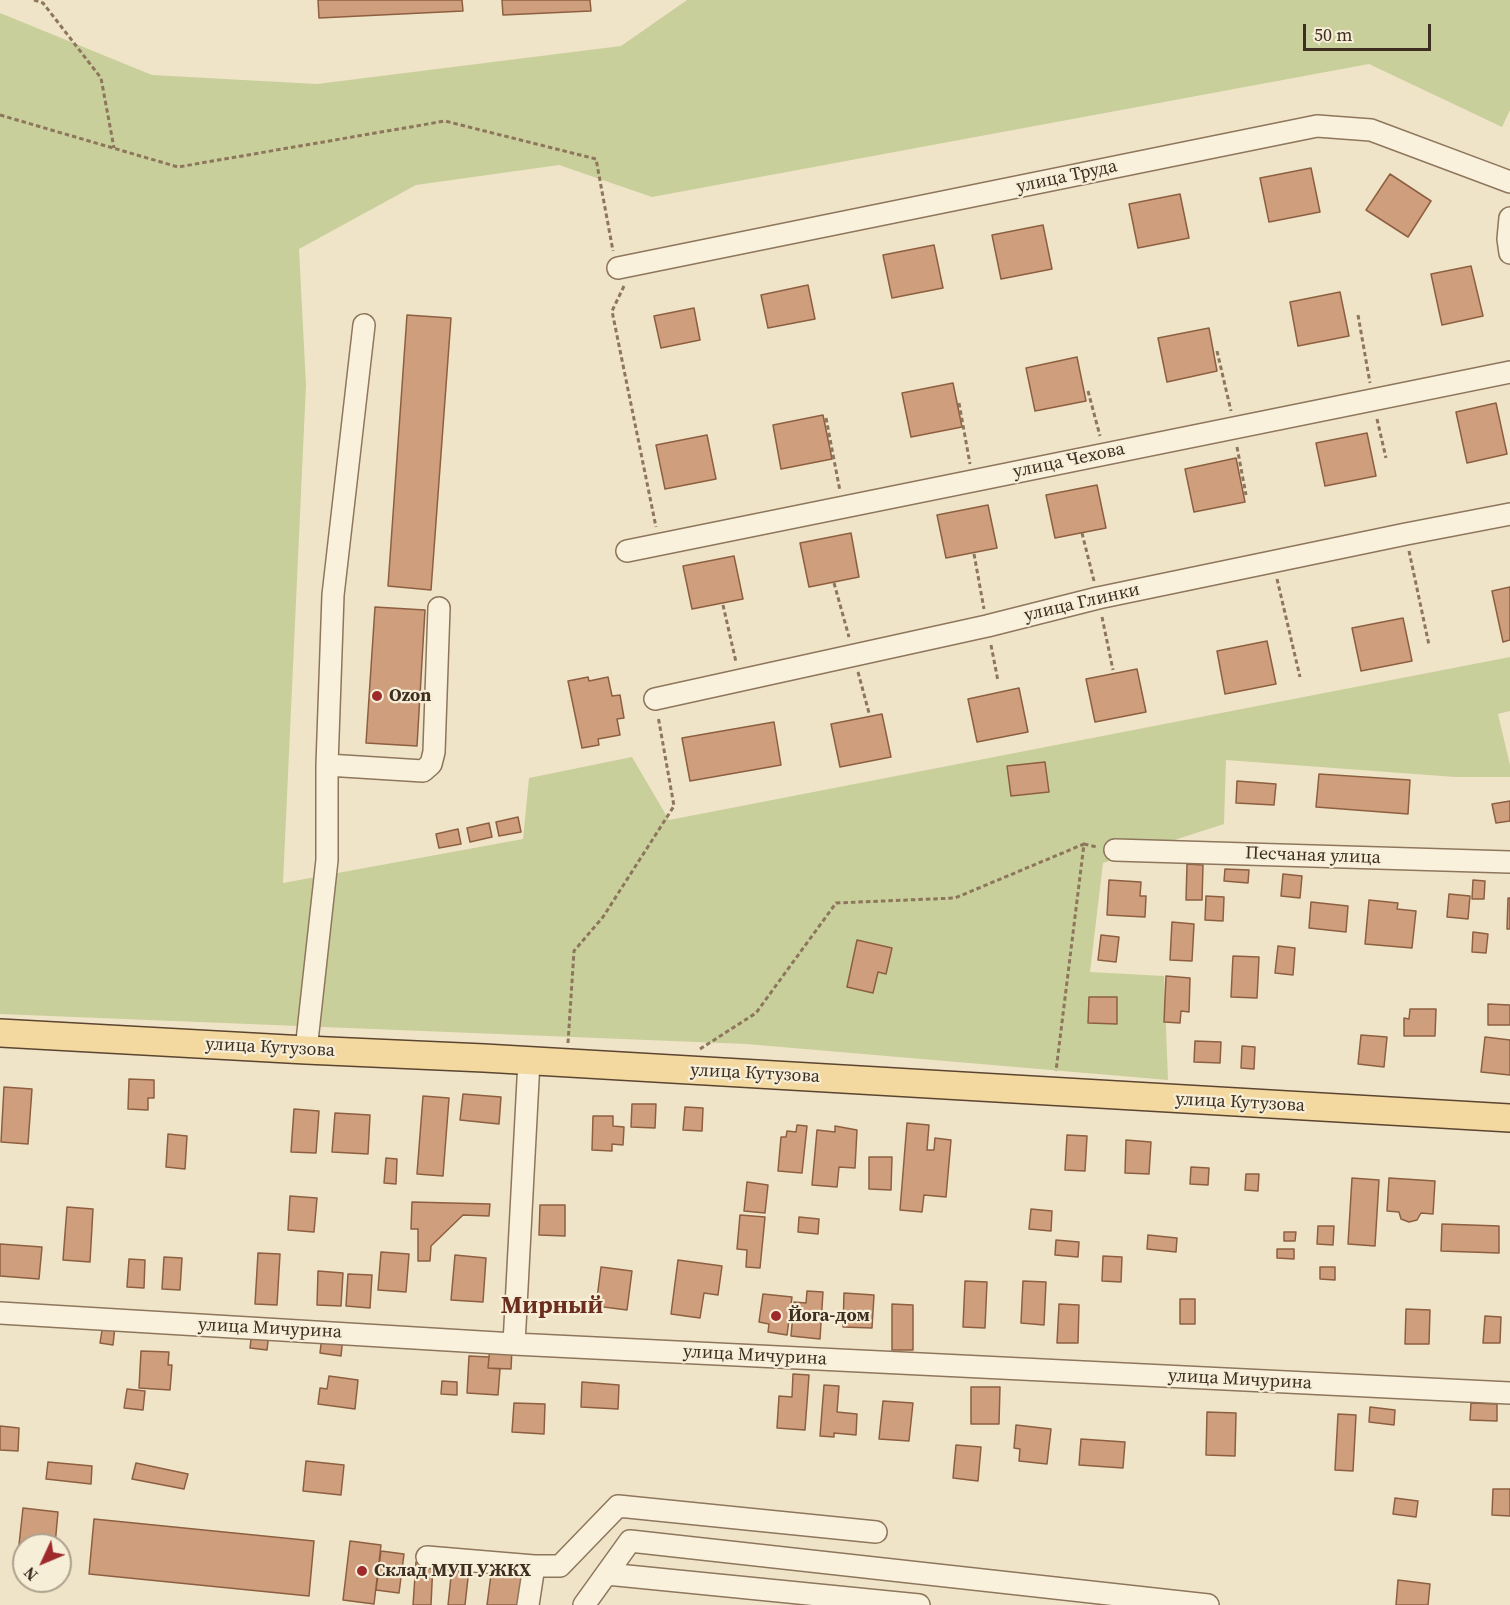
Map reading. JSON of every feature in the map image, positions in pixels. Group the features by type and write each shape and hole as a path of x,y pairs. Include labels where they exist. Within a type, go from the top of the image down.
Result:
{"main road":[{"name":"улица Кутузова","path":"0,1033 1510,1118"}],"street":[{"name":"улица Труда","path":"618,268 1317,126 1371,130 1510,182"},
{"path":"1510,218 1508,239 1510,253"},
{"path":"306,1050 327,860 327,765 333,595 364,325"},
{"name":"улица Чехова","path":"627,551 1510,372"},
{"name":"улица Глинки","path":"655,699 987,626 1098,598 1510,514"},
{"path":"327,765 423,771 431,764 434,752 439,608"},
{"name":"Песчаная улица","path":"1115,849 1510,862"},
{"path":"514,1344 529,1061"},
{"name":"улица Мичурина","path":"0,1313 514,1344 1510,1393"},
{"path":"427,1557 560,1566 618,1506 876,1532"},
{"path":"584,1605 630,1541 1208,1605"},
{"path":"528,1605 534,1566"},
{"path":"607,1574 919,1605"}],"path":[{"path":"34,0 43,3 101,78 114,149"},
{"path":"0,115 178,167 445,121 597,159 610,242 624,287 612,311 659,544"},
{"path":"1088,391 1105,454"},
{"path":"959,403 973,481"},
{"path":"826,418 843,507"},
{"path":"1082,534 1113,670"},
{"path":"1406,534 1429,645"},
{"path":"1273,561 1300,677"},
{"path":"723,605 741,681"},
{"path":"568,1050 574,951 603,917 674,806 655,699"},
{"path":"696,1052 756,1013 836,903 955,898 1084,844 1055,1080"}],"green space":[{"path":"687,0 1510,0 1510,110 1502,127 1369,64 652,197 559,165 416,185 299,249 306,385 283,883 523,839 529,778 632,757 669,820 1510,657 1510,711 1498,714 1510,765 1510,777 1455,777 1226,760 1224,824 1103,863 1090,972 1164,976 1168,1080 746,1044 0,1014 0,13 152,75 317,84 621,46"}],"building":[{"path":"318,0 462,0 463,11 319,18"},
{"path":"502,0 590,0 591,11 503,15"},
{"path":"1311,168 1320,212 1269,222 1260,178"},
{"path":"1390,174 1431,201 1408,237 1366,210"},
{"path":"1180,194 1189,238 1138,248 1129,204"},
{"path":"1043,225 1052,269 1001,279 992,235"},
{"path":"934,245 943,288 892,298 883,255"},
{"path":"1471,266 1483,316 1442,325 1431,274"},
{"path":"808,285 815,319 768,328 761,295"},
{"path":"1340,292 1349,336 1298,346 1290,302"},
{"path":"694,308 700,340 661,348 654,316"},
{"path":"407,315 451,318 431,590 388,586"},
{"path":"1209,328 1217,371 1167,382 1158,338"},
{"path":"1077,357 1086,401 1035,411 1026,368"},
{"path":"953,383 962,427 911,437 902,393"},
{"path":"1496,403 1507,454 1467,463 1456,412"},
{"path":"823,415 832,459 781,469 773,425"},
{"path":"1367,433 1376,476 1325,486 1316,443"},
{"path":"707,435 716,479 665,489 656,445"},
{"path":"1236,458 1245,502 1194,512 1185,469"},
{"path":"1097,485 1106,528 1055,538 1046,495"},
{"path":"988,505 997,548 946,558 937,515"},
{"path":"851,533 859,577 809,587 800,543"},
{"path":"734,556 743,599 692,609 683,566"},
{"path":"1510,587 1510,640 1503,642 1492,591"},
{"path":"375,607 425,610 417,746 366,743"},
{"path":"1403,618 1412,661 1361,671 1352,628"},
{"path":"1267,641 1276,684 1225,694 1217,651"},
{"path":"1137,669 1146,712 1095,722 1086,679"},
{"path":"588,677 589,681 608,677 612,696 620,695 624,718 617,719 620,735 598,739 599,745 582,748 568,681"},
{"path":"1019,688 1028,732 977,742 968,699"},
{"path":"882,714 891,757 840,767 831,724"},
{"path":"774,722 781,765 690,781 682,738"},
{"path":"1045,762 1049,792 1011,796 1007,766"},
{"path":"1319,774 1410,780 1408,814 1316,807"},
{"path":"1237,781 1276,784 1274,805 1236,803"},
{"path":"1510,801 1510,821 1496,823 1492,804"},
{"path":"518,817 521,832 499,836 496,822"},
{"path":"489,823 492,837 470,842 467,828"},
{"path":"458,829 461,844 439,848 436,834"},
{"path":"1187,864 1203,865 1202,900 1186,900"},
{"path":"1225,869 1249,870 1248,883 1224,881"},
{"path":"1283,874 1302,876 1300,898 1281,896"},
{"path":"1109,880 1141,882 1140,896 1146,896 1145,917 1107,915"},
{"path":"1473,880 1485,881 1484,899 1472,899"},
{"path":"1449,894 1470,896 1468,919 1447,917"},
{"path":"1206,896 1224,897 1223,921 1205,920"},
{"path":"1508,898 1510,898 1510,929 1507,929"},
{"path":"1369,900 1398,903 1397,909 1416,911 1412,948 1365,944"},
{"path":"1311,902 1348,906 1346,932 1309,928"},
{"path":"1172,922 1194,924 1192,961 1170,960"},
{"path":"1473,932 1488,934 1486,953 1472,952"},
{"path":"1101,935 1119,937 1116,962 1098,960"},
{"path":"857,940 892,948 886,974 878,972 873,993 847,987"},
{"path":"1278,946 1295,948 1293,975 1275,973"},
{"path":"1233,956 1259,957 1257,998 1231,997"},
{"path":"1166,976 1190,978 1189,1012 1181,1011 1180,1023 1164,1022"},
{"path":"1089,997 1117,997 1117,1024 1088,1023"},
{"path":"1488,1004 1510,1005 1510,1025 1488,1025"},
{"path":"1410,1009 1436,1009 1435,1036 1404,1036 1404,1018 1409,1019"},
{"path":"1361,1035 1387,1037 1384,1067 1358,1064"},
{"path":"1485,1037 1510,1040 1510,1075 1481,1072"},
{"path":"1195,1041 1221,1042 1220,1063 1194,1062"},
{"path":"1242,1046 1255,1047 1254,1069 1241,1068"},
{"path":"129,1079 154,1080 154,1098 148,1098 148,1110 128,1109"},
{"path":"4,1087 32,1089 28,1144 1,1142"},
{"path":"463,1094 501,1097 499,1124 460,1120"},
{"path":"423,1096 449,1098 443,1176 417,1174"},
{"path":"632,1104 656,1104 655,1128 631,1127"},
{"path":"685,1107 703,1108 702,1131 683,1130"},
{"path":"294,1109 319,1111 316,1153 291,1152"},
{"path":"335,1113 370,1115 368,1154 332,1152"},
{"path":"593,1116 613,1116 613,1126 624,1127 623,1145 612,1144 612,1151 592,1150"},
{"path":"907,1123 929,1125 927,1150 934,1150 935,1138 951,1140 946,1197 924,1195 922,1212 900,1210"},
{"path":"797,1125 807,1126 802,1173 778,1171 781,1137 786,1137 787,1131 796,1132"},
{"path":"835,1126 857,1130 855,1168 839,1167 837,1187 812,1185 817,1130 835,1132"},
{"path":"168,1134 187,1136 185,1169 166,1167"},
{"path":"1067,1135 1087,1136 1085,1171 1065,1170"},
{"path":"1126,1140 1151,1142 1149,1174 1125,1173"},
{"path":"869,1157 892,1157 891,1190 869,1189"},
{"path":"386,1158 397,1159 396,1184 384,1183"},
{"path":"1191,1167 1209,1168 1208,1185 1190,1184"},
{"path":"1246,1174 1259,1174 1258,1191 1245,1190"},
{"path":"1352,1178 1379,1180 1375,1246 1348,1244"},
{"path":"1389,1178 1435,1181 1433,1214 1421,1213 1417,1220 1409,1222 1401,1219 1399,1212 1387,1211"},
{"path":"747,1182 768,1185 765,1213 744,1211"},
{"path":"290,1196 317,1198 314,1232 288,1230"},
{"path":"412,1202 490,1204 489,1216 463,1215 431,1246 430,1261 418,1261 418,1229 411,1229"},
{"path":"540,1205 565,1205 565,1236 539,1235"},
{"path":"67,1207 93,1209 90,1262 63,1260"},
{"path":"1031,1209 1052,1211 1051,1231 1029,1229"},
{"path":"740,1215 765,1217 760,1268 746,1267 747,1250 737,1249"},
{"path":"799,1217 819,1219 818,1234 798,1232"},
{"path":"1442,1224 1499,1226 1499,1253 1441,1251"},
{"path":"1318,1226 1334,1226 1333,1245 1317,1244"},
{"path":"1284,1232 1296,1232 1295,1241 1284,1241"},
{"path":"1148,1235 1177,1238 1176,1252 1147,1249"},
{"path":"1056,1240 1079,1242 1078,1257 1055,1255"},
{"path":"0,1244 42,1247 39,1279 0,1276"},
{"path":"1277,1249 1294,1249 1294,1259 1277,1258"},
{"path":"381,1252 409,1254 406,1292 378,1290"},
{"path":"258,1253 280,1254 277,1305 255,1304"},
{"path":"455,1255 486,1258 483,1302 451,1300"},
{"path":"1103,1256 1122,1257 1121,1282 1102,1281"},
{"path":"164,1257 182,1258 180,1290 162,1289"},
{"path":"129,1259 145,1260 144,1288 127,1287"},
{"path":"678,1260 722,1266 718,1295 704,1293 700,1318 671,1314"},
{"path":"601,1267 632,1271 627,1310 596,1306"},
{"path":"1320,1267 1335,1267 1335,1280 1320,1279"},
{"path":"318,1271 343,1273 341,1306 317,1305"},
{"path":"348,1274 372,1275 370,1308 346,1306"},
{"path":"965,1281 987,1282 985,1328 963,1327"},
{"path":"1023,1281 1046,1282 1044,1325 1021,1323"},
{"path":"807,1291 823,1292 820,1339 791,1336 794,1302 806,1303"},
{"path":"844,1293 874,1295 872,1328 843,1327"},
{"path":"763,1294 792,1297 787,1335 768,1332 769,1324 759,1322"},
{"path":"1180,1299 1195,1299 1195,1324 1180,1324"},
{"path":"892,1304 913,1305 913,1350 892,1350"},
{"path":"1059,1304 1079,1305 1078,1343 1057,1343"},
{"path":"1406,1309 1430,1310 1429,1344 1405,1344"},
{"path":"1485,1316 1501,1317 1500,1343 1483,1343"},
{"path":"103,1324 115,1326 113,1345 100,1343"},
{"path":"252,1331 269,1333 267,1350 250,1348"},
{"path":"322,1335 343,1337 341,1356 320,1353"},
{"path":"490,1347 512,1349 511,1369 488,1368"},
{"path":"141,1351 169,1352 168,1365 172,1365 170,1390 139,1388"},
{"path":"469,1356 489,1357 488,1368 500,1369 498,1395 467,1393"},
{"path":"793,1374 809,1375 805,1430 777,1428 779,1396 792,1397"},
{"path":"329,1376 358,1380 355,1409 318,1404 320,1388 327,1389"},
{"path":"442,1381 457,1382 457,1395 441,1394"},
{"path":"582,1382 619,1385 618,1409 581,1407"},
{"path":"824,1385 839,1386 837,1412 857,1414 856,1435 834,1433 834,1437 820,1436"},
{"path":"971,1387 1000,1387 999,1424 971,1424"},
{"path":"127,1389 145,1391 143,1410 124,1408"},
{"path":"883,1401 913,1403 909,1441 879,1439"},
{"path":"514,1403 545,1404 544,1434 512,1432"},
{"path":"1471,1403 1497,1404 1497,1421 1470,1420"},
{"path":"1370,1407 1395,1410 1394,1425 1369,1422"},
{"path":"1207,1412 1236,1413 1235,1456 1206,1455"},
{"path":"1338,1414 1356,1415 1353,1471 1335,1470"},
{"path":"1016,1425 1051,1429 1047,1464 1019,1461 1020,1449 1014,1448"},
{"path":"0,1426 19,1428 18,1451 0,1450"},
{"path":"1081,1439 1125,1442 1123,1468 1079,1465"},
{"path":"956,1445 981,1447 978,1481 953,1478"},
{"path":"306,1461 344,1465 341,1495 303,1491"},
{"path":"48,1462 92,1466 91,1484 46,1479"},
{"path":"136,1463 188,1474 184,1489 132,1479"},
{"path":"1493,1489 1510,1489 1510,1516 1492,1515"},
{"path":"1395,1498 1418,1501 1416,1517 1393,1514"},
{"path":"23,1508 58,1512 56,1533 20,1533"},
{"path":"94,1519 314,1541 309,1596 89,1574"},
{"name":"Склад МУП УЖКХ","path":"350,1541 381,1545 374,1604 343,1600"},
{"path":"381,1551 404,1554 399,1593 376,1590"},
{"path":"416,1562 433,1563 431,1605 413,1605"},
{"path":"452,1567 469,1569 465,1605 448,1605"},
{"path":"492,1567 525,1571 521,1605 487,1605"},
{"path":"1398,1580 1430,1584 1428,1605 1396,1605"}],"place":[{"name":"Ozon","path":"377,696"},
{"name":"Йога-дом","path":"776,1316"},
{"name":"Склад МУП УЖКХ","path":"362,1571"}],"district":[{"name":"Мирный","path":"552,1307"}]}
